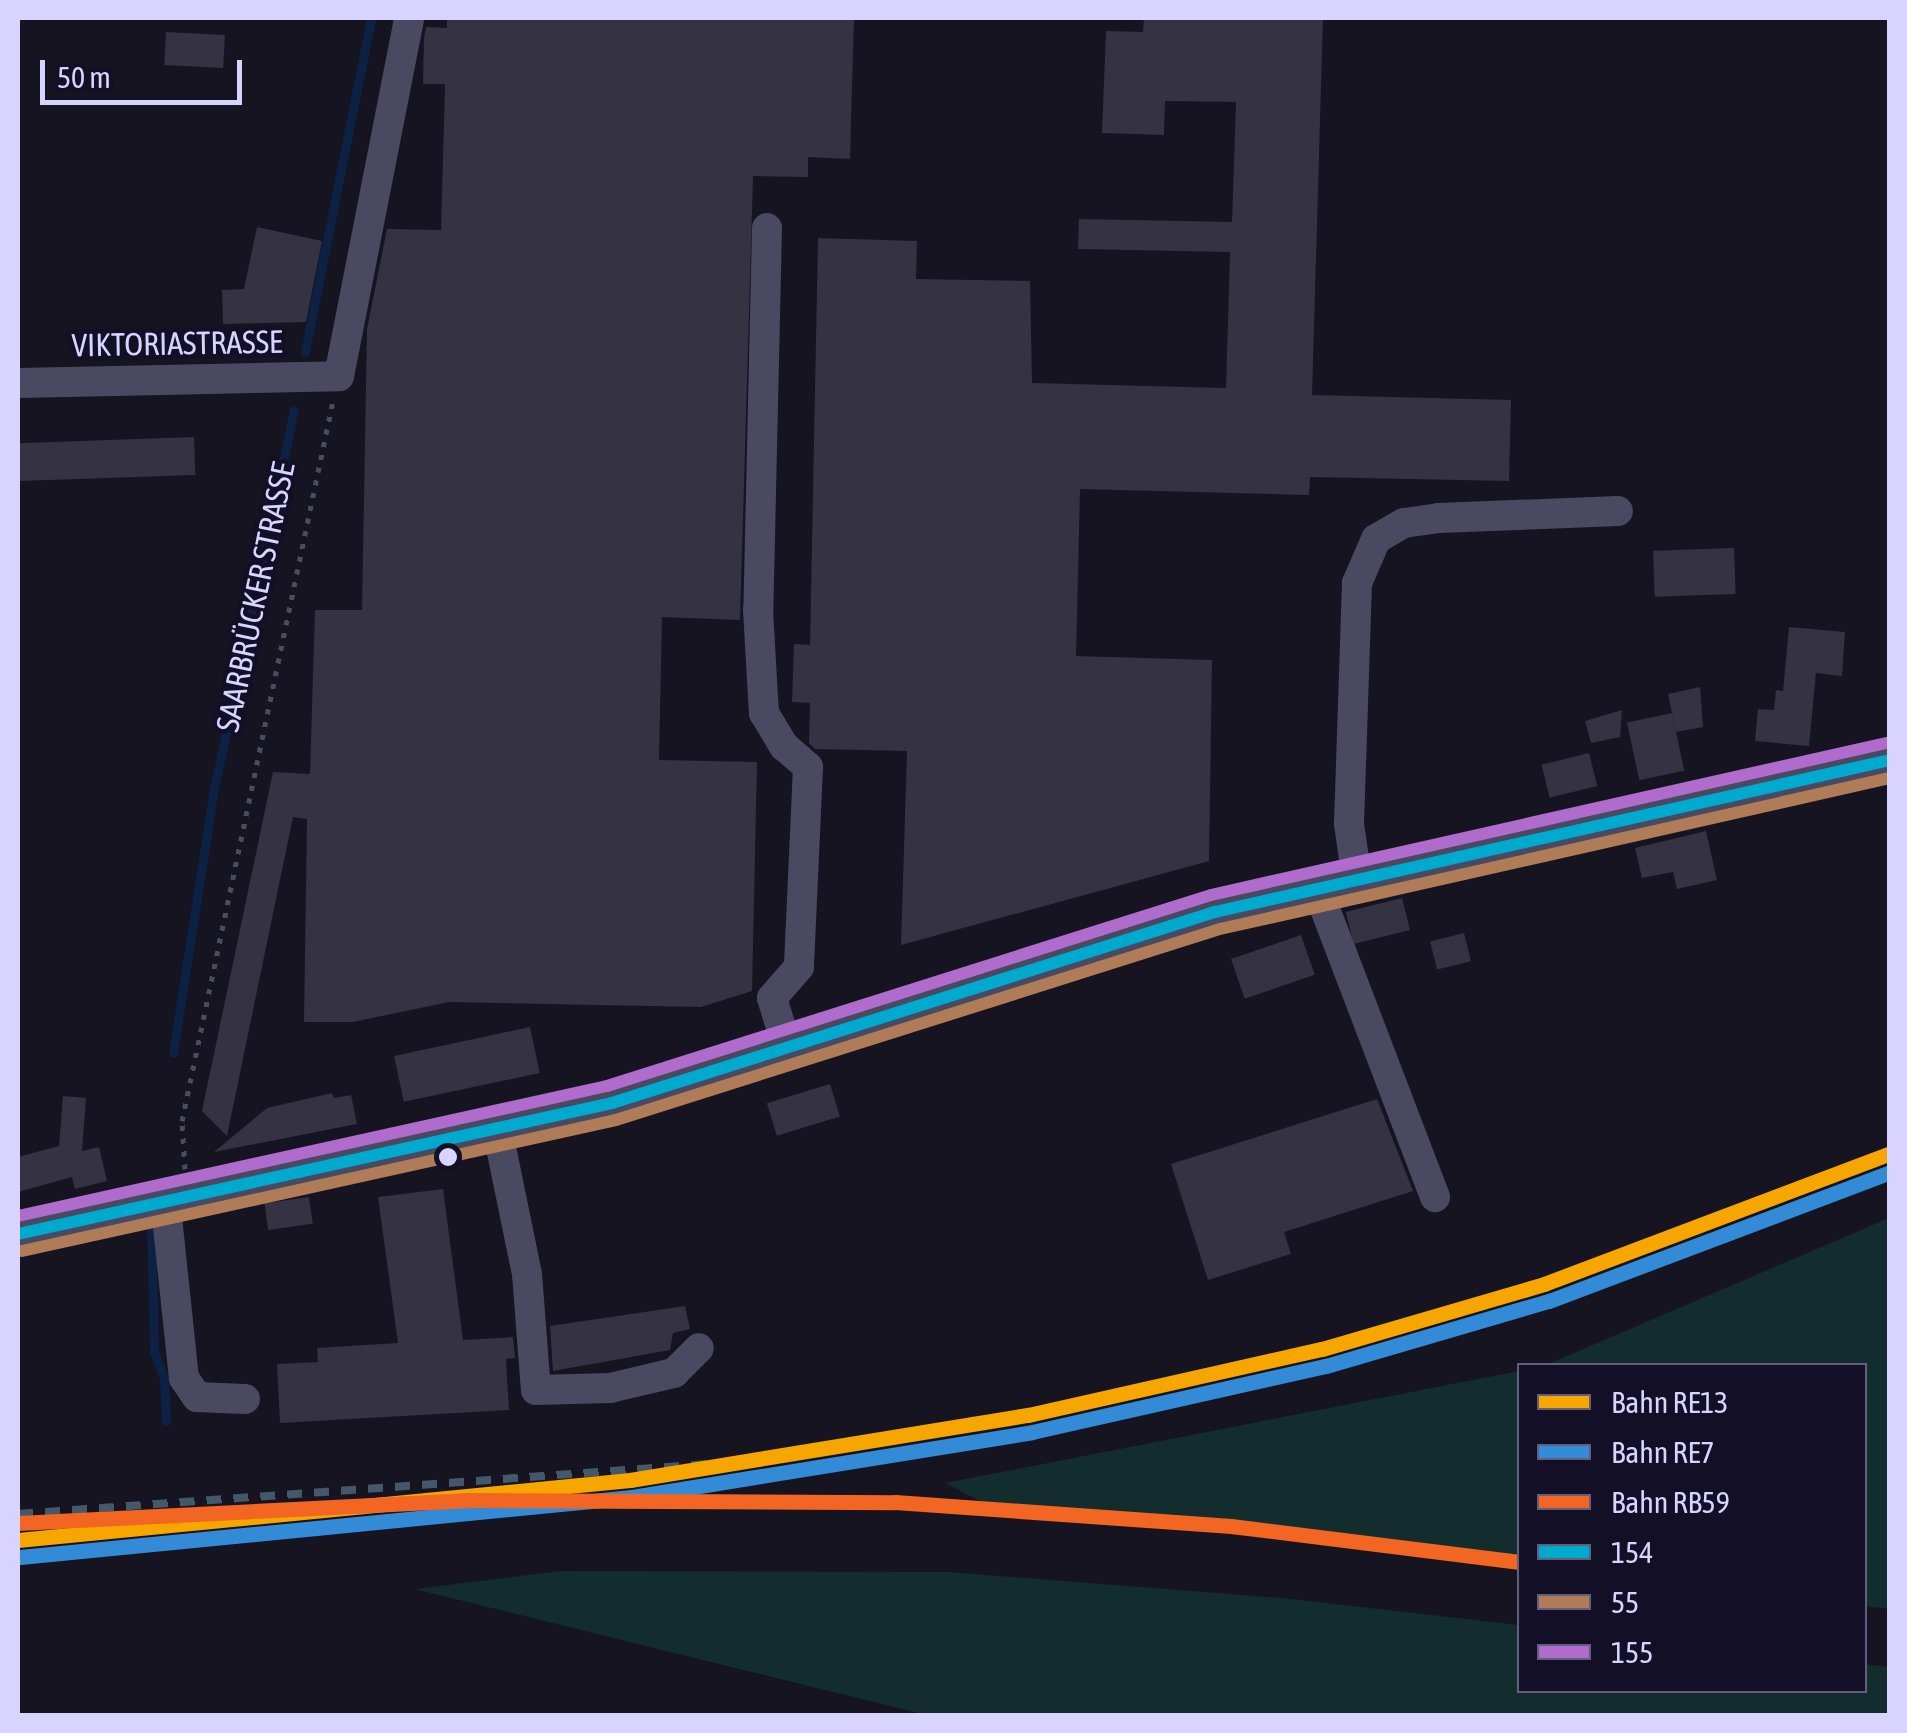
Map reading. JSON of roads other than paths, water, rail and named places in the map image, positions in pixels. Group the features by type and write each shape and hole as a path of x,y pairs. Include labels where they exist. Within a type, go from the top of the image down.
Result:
{"street":[{"name":"VIKTORIASTRASSE","path":"18,382 339,376 409,18"},
{"path":"768,228 758,610 764,712 784,746 808,768 800,967 772,998 788,1050"},
{"path":"1357,879 1349,824 1357,583 1376,539 1404,523 1438,518 1618,511"},
{"path":"18,1234 177,1194 498,1128 693,1082 1216,912 1890,760"},
{"path":"1317,888 1436,1197"},
{"path":"498,1128 527,1274 536,1390 610,1388 674,1372 699,1348"},
{"path":"177,1194 184,1378 198,1397 245,1399"}],"waterway":[{"path":"305,352 371,18"},
{"path":"173,1053 213,794 294,410"},
{"path":"151,1224 154,1351 164,1378 166,1421"}],"railway":[{"path":"18,1514 778,1459"}],"rail line":[{"name":"RE13","path":"18,1540 630,1480 1028,1415 1322,1349 1544,1284 1890,1153"},
{"name":"RE7","path":"20,1557 632,1497 1032,1432 1326,1366 1549,1301 1890,1172"},
{"name":"RB59","path":"18,1523 470,1500 895,1502 1231,1526 1517,1562"}]}
